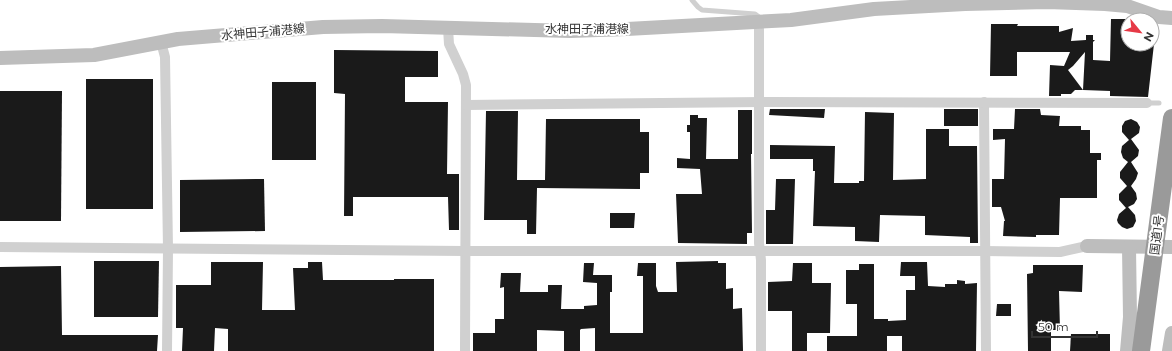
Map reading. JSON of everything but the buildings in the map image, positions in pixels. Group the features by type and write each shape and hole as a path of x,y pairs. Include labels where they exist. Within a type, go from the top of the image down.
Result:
{"highway":[{"name":"国道1号","path":"1166,237 1172,118"},
{"name":"国道1号","path":"1141,351 1158,270 1172,214"},
{"name":"国道1号","path":"1154,351 1158,270"}],"main road":[{"name":"水神田子浦港線","path":"0,58 94,55 178,39 324,27 359,26 596,30 796,20 899,7 1047,2 1120,5 1134,8 1159,17 1172,18"},
{"path":"1087,246 1129,247 1166,237"},
{"path":"1127,351 1130,317 1129,247"},
{"path":"1169,351 1172,333"}],"street":[{"path":"759,22 759,242 762,260 761,351"},
{"path":"448,28 449,44 465,79 465,351"},
{"path":"161,42 165,57 168,249 167,351"},
{"path":"466,105 984,102 1147,104"},
{"path":"984,102 986,351"},
{"path":"0,247 465,251 1060,252 1087,246"}],"lane":[{"path":"692,0 702,10 755,14 759,17 759,22"},
{"path":"1147,104 1159,103"}]}
